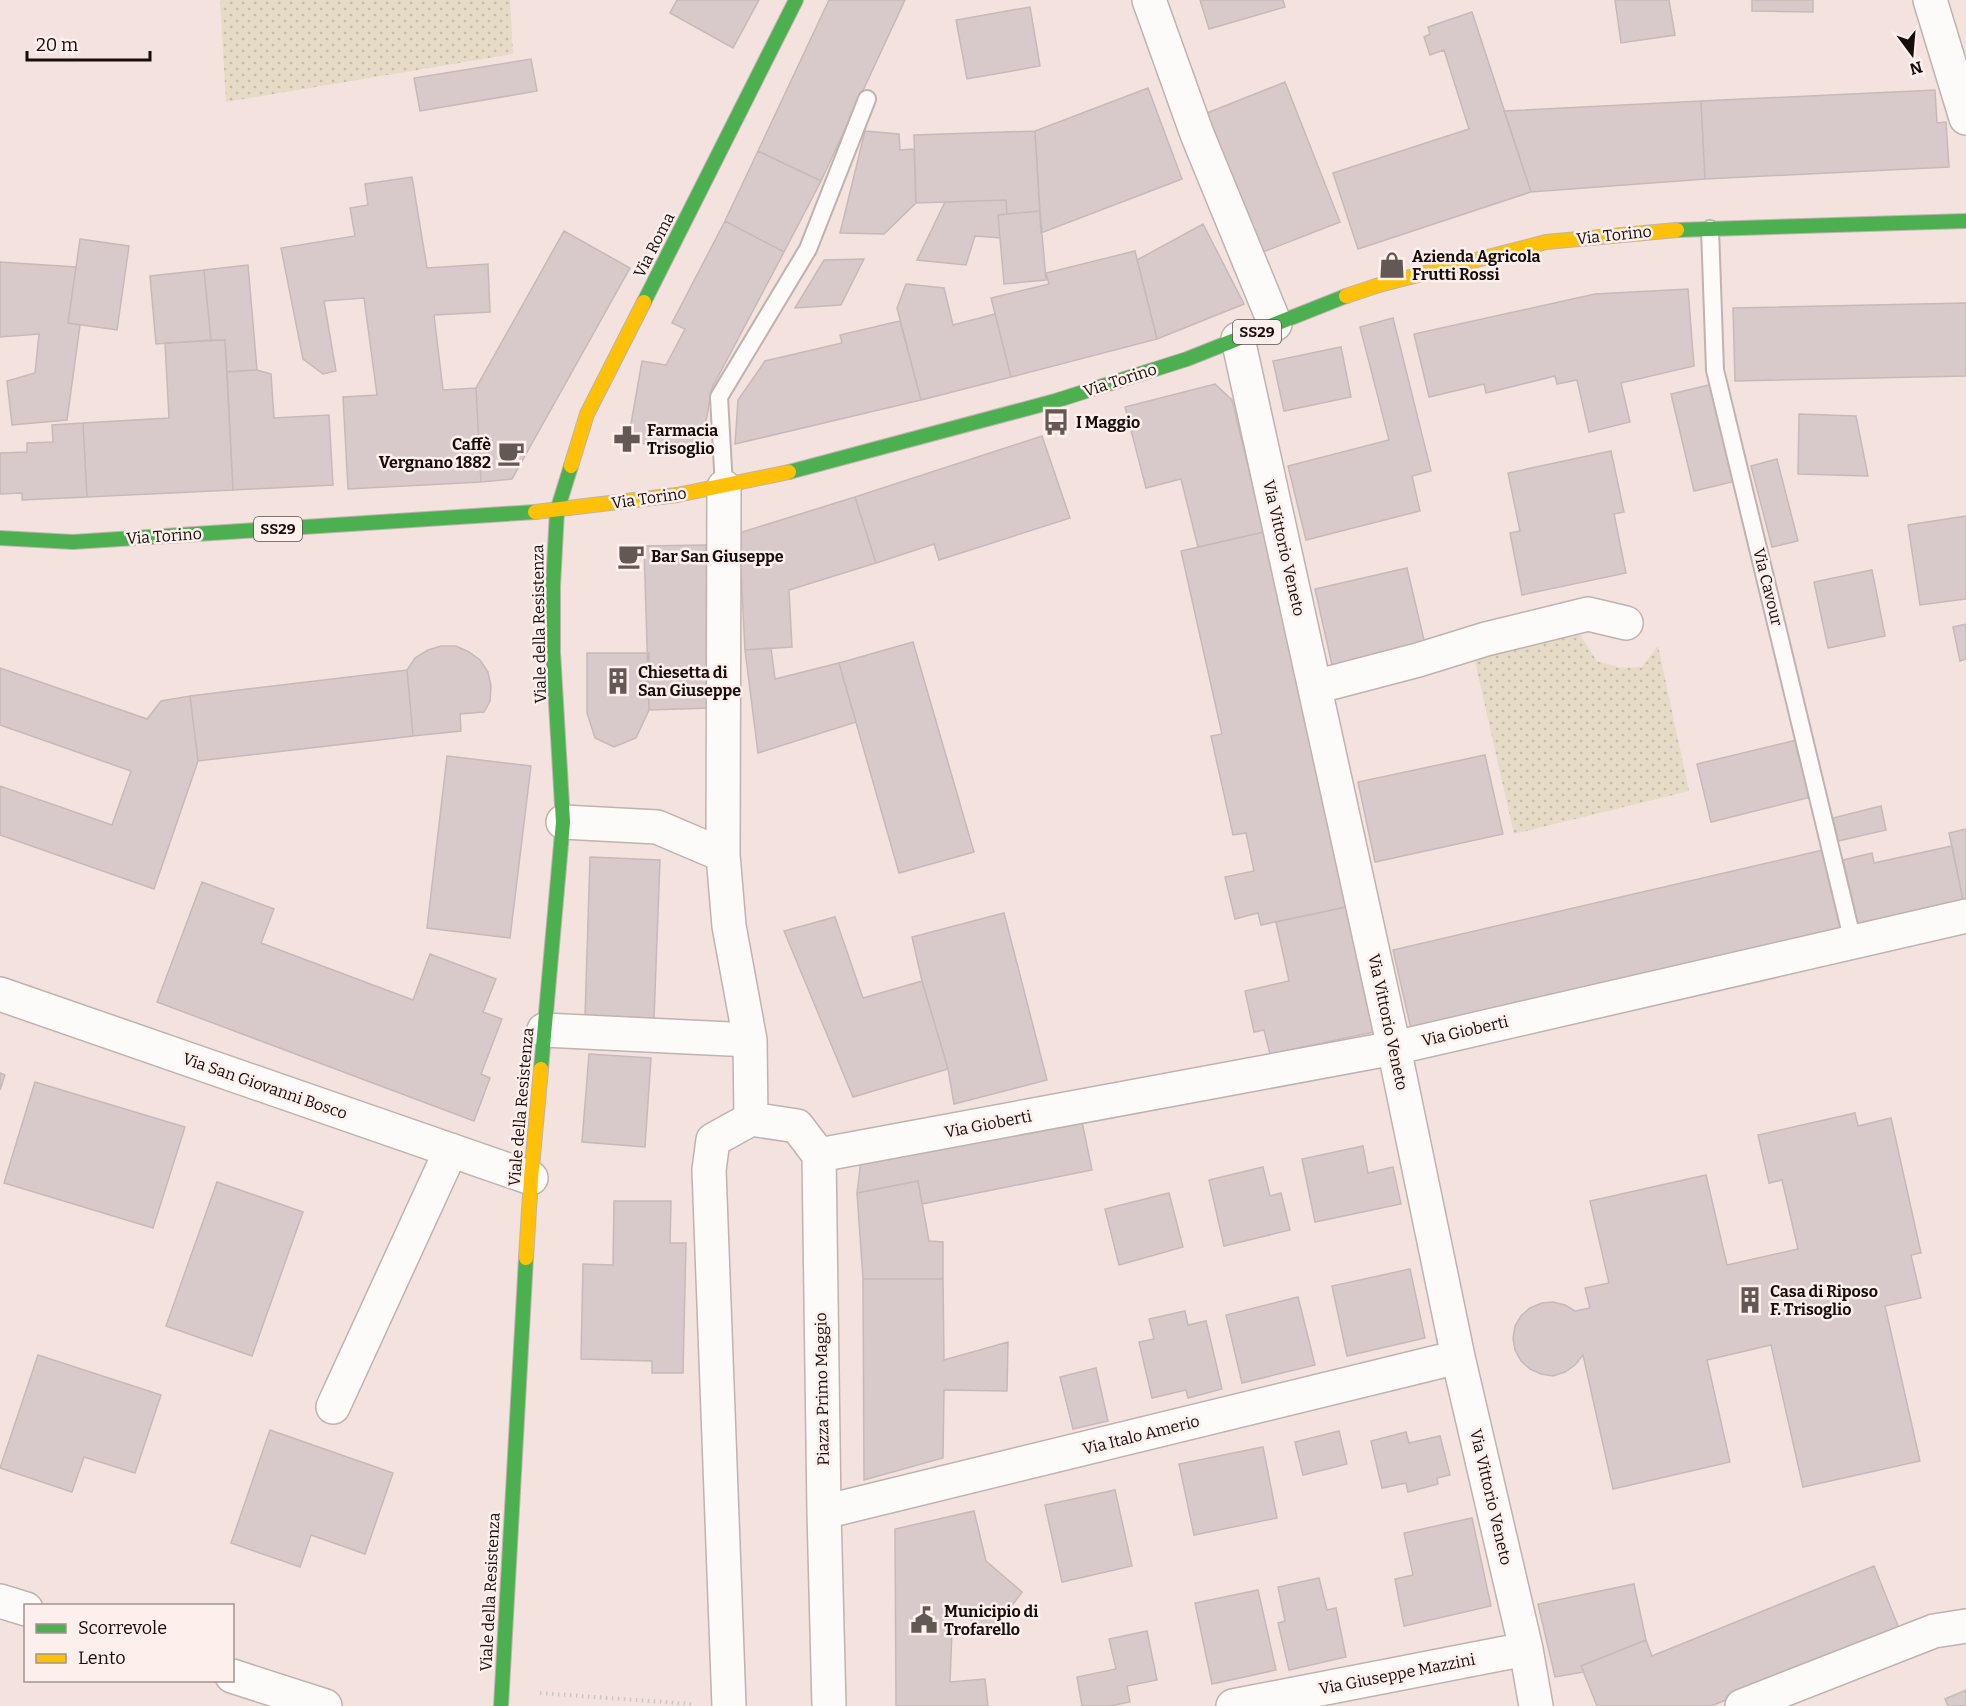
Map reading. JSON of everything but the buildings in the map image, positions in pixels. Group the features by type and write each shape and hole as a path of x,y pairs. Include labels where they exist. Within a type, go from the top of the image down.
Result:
{"main road":[{"name":"Via Roma","path":"557,511 587,414 796,0"},
{"name":"Via Torino","path":"0,538 73,542 557,511 677,495 790,472 1055,401 1187,359 1321,305 1379,285 1546,243 1653,231 1710,228 1966,221"},
{"name":"Viale della Resistenza","path":"501,1706 531,1178 563,822 553,652 552,586 557,511"}],"street":[{"path":"1149,0 1197,134 1275,324"},
{"path":"1930,0 1966,118"},
{"name":"Via Vittorio Veneto","path":"1238,339 1394,1048 1458,1358 1526,1649 1536,1706"},
{"path":"724,487 723,855 729,926 750,1040 752,1119"},
{"path":"1315,687 1418,660 1486,639 1588,614 1626,623"},
{"path":"563,822 657,827 723,855"},
{"name":"Via Gioberti","path":"819,1155 1394,1048 1966,915"},
{"name":"Via San Giovanni Bosco","path":"0,994 531,1178"},
{"path":"544,1030 750,1040"},
{"path":"729,1706 709,1170 713,1140 752,1119 797,1126 819,1155"},
{"path":"333,1407 451,1150"},
{"name":"Piazza Primo Maggio","path":"819,1155 829,1706"},
{"name":"Via Italo Amerio","path":"824,1512 1458,1358"},
{"path":"0,1601 24,1609"},
{"path":"1742,1706 1934,1631 1966,1626"},
{"name":"Via Giuseppe Mazzini","path":"1233,1706 1526,1649"},
{"path":"234,1677 325,1706"}],"lane":[{"path":"724,487 719,397 808,249 867,99"},
{"name":"Via Cavour","path":"1710,228 1715,370 1853,942"}],"path":[{"path":"501,1691 692,1704"}],"shaded area":[{"path":"220,0 510,0 513,54 226,102"},
{"path":"1579,633 1597,661 1622,668 1642,667 1658,646 1689,791 1514,834 1474,657"}],"traffic: fast":[{"path":"644,302 796,0"},
{"path":"1677,230 1966,221"},
{"path":"789,472 1055,401 1187,359 1346,296"},
{"path":"541,1069 563,822 553,652 553,586 557,511 571,466"},
{"path":"0,538 73,542 535,512"},
{"path":"501,1706 526,1258"}],"traffic: slow":[{"path":"1346,296 1379,285 1546,242 1677,230"},
{"path":"571,466 587,414 644,302"},
{"path":"535,512 677,495 789,472"},
{"path":"526,1258 541,1069"}],"place":[{"name":"Azienda Agricola Frutti Rossi","path":"1392,265"},
{"name":"I Maggio","path":"1056,422"},
{"name":"Farmacia Trisoglio","path":"627,439"},
{"name":"Caffè Vergnano 1882","path":"511,453"},
{"name":"Bar San Giuseppe","path":"631,556"},
{"name":"Chiesetta di San Giuseppe","path":"618,681"},
{"name":"Casa di Riposo F. Trisoglio","path":"1750,1300"},
{"name":"Municipio di Trofarello","path":"924,1620"}]}
